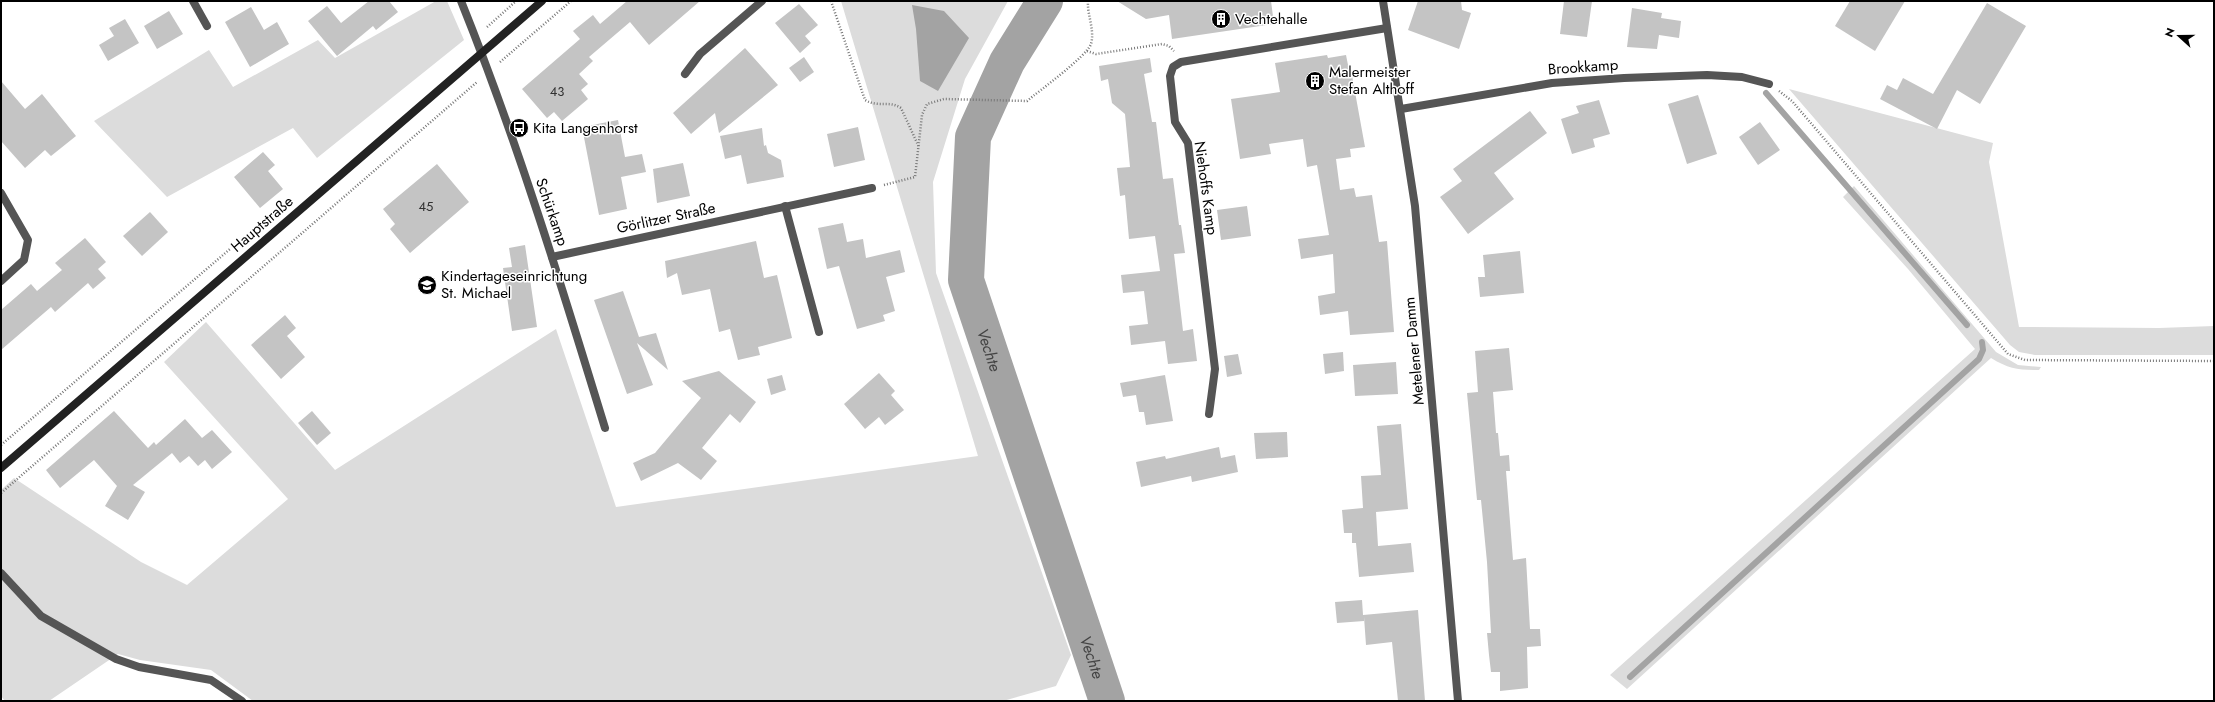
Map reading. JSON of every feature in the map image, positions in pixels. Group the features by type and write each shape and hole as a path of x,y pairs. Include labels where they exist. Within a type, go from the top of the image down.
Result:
{"main road":[{"name":"Hauptstraße","path":"1,468 542,1"}],"street":[{"path":"193,1 207,26"},
{"name":"Schürkamp","path":"461,1 482,53 552,257 605,428"},
{"path":"685,74 700,54 762,1"},
{"name":"Metelener Damm","path":"1383,1 1415,206 1458,701"},
{"name":"Niehoffs Kamp","path":"1209,414 1215,369 1188,143 1176,122 1170,76 1173,68 1181,62 1387,28"},
{"name":"Brookkamp","path":"1401,109 1552,83 1595,80 1707,75 1742,77 1769,84"},
{"name":"Görlitzer Straße","path":"552,257 872,188"},
{"path":"1,193 28,240 24,260 1,281"},
{"path":"786,206 819,332"},
{"path":"1,573 41,616 116,659 139,667 212,680 242,701"}],"path":[{"path":"489,25 516,1"},
{"path":"497,64 571,1"},
{"path":"831,1 865,100 873,105 895,104 901,108 919,147"},
{"path":"872,188 915,177 922,115 927,104 944,99 1017,102 1027,101 1087,51 1092,36 1087,10 1088,1"},
{"path":"1087,51 1096,54 1162,44"},
{"path":"1769,84 1792,101 2008,354 2025,360 2214,361"},
{"path":"1,493 472,86"}],"shaded area":[{"path":"436,1 447,1 464,40 317,158 293,128 167,197 94,121 209,50 233,87 318,40 335,58"},
{"path":"841,1 1008,1 965,79 933,182 936,273 1071,655 1056,686 1003,701 253,701 211,670 140,660 118,654 49,701 5,701 1,696 1,490 14,478 141,562 187,585 288,499 164,362 206,322 335,470 556,329 616,507 978,456"},
{"path":"912,5 944,11 969,38 938,91 920,81 916,29"},
{"path":"1789,89 1993,143 1989,162 2019,327 2159,328 2214,326 2214,355 2035,355 2019,352 2010,345"},
{"path":"1854,186 1996,352 2018,365 2041,367 2039,370 2025,370 2003,365 1991,358 1627,689 1610,675 1975,349 1908,269 1843,197"}],"building":[{"path":"369,1 389,1 398,12 376,30 373,26 337,56 308,21 327,6 341,23"},
{"path":"627,1 700,1 649,45 630,22 589,57 593,61 579,74 588,84 581,90 588,99 562,121 554,112 547,118 522,89 580,39 573,31 593,15 600,24"},
{"name":"Vechtehalle","path":"1117,1 1271,1 1274,24 1172,39 1169,15 1146,19"},
{"path":"1418,1 1461,1 1462,10 1471,13 1459,49 1408,30"},
{"path":"1564,1 1592,1 1587,37 1560,34"},
{"path":"1850,1 1905,1 1875,51 1835,26"},
{"path":"1987,3 2026,26 1980,104 1957,90 1937,129 1880,99 1887,85 1897,90 1903,78 1933,94"},
{"path":"799,4 818,25 805,36 811,43 800,53 775,23"},
{"path":"251,7 264,30 277,22 289,44 250,67 225,22"},
{"path":"1632,8 1662,13 1661,18 1681,21 1679,38 1659,35 1657,49 1627,47"},
{"path":"169,11 183,34 157,49 144,26"},
{"path":"125,19 139,43 108,61 99,45 114,36 109,28"},
{"path":"745,48 778,85 719,133 715,113 691,134 673,113"},
{"path":"1327,55 1328,58 1346,55 1349,70 1351,70 1365,147 1350,149 1351,157 1336,159 1340,190 1354,188 1356,197 1372,195 1379,242 1387,241 1394,332 1350,335 1348,311 1320,315 1318,296 1335,293 1333,254 1301,259 1298,239 1329,235 1317,165 1307,167 1303,139 1269,144 1271,154 1240,159 1231,99 1280,92 1275,63"},
{"path":"804,57 814,72 800,82 789,68"},
{"path":"1150,58 1152,72 1144,74 1152,122 1156,122 1163,179 1173,178 1179,225 1181,225 1185,253 1174,254 1183,331 1193,329 1197,361 1168,364 1165,341 1131,345 1129,326 1148,324 1144,291 1123,293 1121,275 1160,271 1155,236 1129,239 1125,195 1120,196 1117,168 1130,167 1125,114 1112,103 1108,79 1101,81 1099,66"},
{"path":"1,81 25,109 42,94 76,136 51,156 45,150 25,168 1,141"},
{"path":"1698,95 1717,154 1687,164 1668,104"},
{"path":"1599,100 1610,134 1593,139 1595,147 1572,154 1561,119 1579,113 1576,106"},
{"path":"1530,111 1547,133 1494,173 1514,199 1468,234 1440,197 1462,181 1453,169"},
{"path":"618,120 625,157 642,154 646,172 621,177 627,209 599,215 582,127"},
{"path":"1760,122 1780,150 1758,165 1739,137"},
{"path":"858,127 865,160 834,167 827,134"},
{"path":"762,128 764,146 766,145 768,153 781,160 784,177 747,184 741,155 725,159 720,136"},
{"path":"263,152 275,165 268,171 283,189 260,208 234,177"},
{"path":"683,163 690,196 657,203 653,169"},
{"path":"437,164 469,202 410,253 390,229 395,224 383,209"},
{"path":"1247,206 1251,236 1221,240 1217,210"},
{"path":"150,212 168,232 142,256 123,236"},
{"path":"843,223 847,242 863,239 866,258 900,250 905,272 886,277 895,311 883,315 885,321 857,329 839,266 827,269 818,228"},
{"path":"85,238 106,262 98,269 106,278 93,289 88,283 55,312 51,307 1,350 1,310 31,284 37,291 62,270 55,263"},
{"path":"756,241 764,278 777,275 792,338 758,347 760,355 738,360 730,329 719,332 710,289 682,295 677,273 667,278 665,261"},
{"path":"525,245 537,327 512,331 503,268 512,267 509,248"},
{"path":"1520,251 1524,293 1480,297 1478,277 1485,277 1483,255"},
{"path":"623,291 639,337 656,333 668,370 637,343 653,385 627,394 594,300"},
{"path":"285,315 296,328 287,336 305,357 281,379 251,345"},
{"path":"1509,348 1513,390 1493,392 1496,433 1498,433 1500,456 1509,455 1510,471 1506,471 1513,560 1526,558 1530,629 1540,629 1541,646 1527,647 1528,688 1500,691 1500,672 1491,672 1489,655 1487,633 1491,633 1487,562 1481,500 1477,500 1467,393 1478,392 1475,351"},
{"path":"1343,352 1344,371 1325,374 1323,354"},
{"path":"1238,354 1242,374 1227,377 1224,356"},
{"path":"1396,362 1398,394 1355,396 1353,365"},
{"path":"719,371 756,402 740,423 730,414 702,448 717,461 701,480 678,463 641,481 633,463 655,453 701,398 682,381"},
{"path":"879,373 895,391 891,395 904,410 885,425 879,417 865,429 844,404"},
{"path":"782,375 786,390 771,395 767,379"},
{"path":"1165,375 1173,421 1146,425 1144,412 1139,412 1136,395 1123,397 1120,383"},
{"path":"114,411 148,448 154,442 156,445 185,419 202,438 212,430 232,452 212,469 205,460 198,466 189,456 180,463 172,453 133,485 145,492 128,520 105,506 117,486 94,460 60,488 46,470"},
{"path":"312,411 331,433 317,445 298,423"},
{"path":"1401,424 1408,509 1376,512 1378,546 1411,543 1414,572 1359,577 1356,543 1352,543 1352,533 1344,533 1342,510 1363,508 1361,476 1381,475 1377,426"},
{"path":"1287,432 1288,457 1256,459 1254,433"},
{"path":"1219,447 1221,458 1235,455 1238,472 1192,482 1191,476 1141,487 1136,462 1165,456 1166,459"},
{"path":"1362,600 1363,615 1418,610 1425,701 1398,701 1392,642 1366,645 1364,617 1364,621 1337,623 1335,602"}],"waterway":[{"name":"Vechte","path":"1045,1 1007,62 973,137 966,280 1107,701"},
{"path":"1766,93 1967,325"},
{"path":"1630,677 1979,359 1983,350 1982,342"}],"place":[{"name":"Vechtehalle","path":"1221,19"},
{"name":"Malermeister Stefan Althoff","path":"1315,81"},
{"name":"Kita Langenhorst","path":"519,128"},
{"name":"Kindertageseinrichtung St. Michael","path":"427,285"}]}
